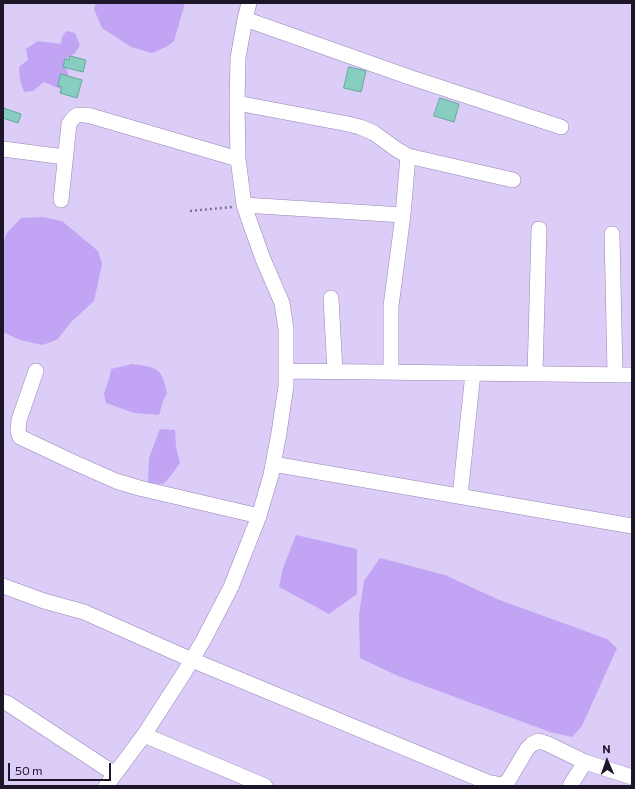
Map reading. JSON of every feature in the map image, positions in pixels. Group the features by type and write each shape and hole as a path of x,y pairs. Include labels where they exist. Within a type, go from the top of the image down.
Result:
{"street":[{"path":"3,702 7,702 111,780 144,735 204,639 231,587 259,516 271,475 286,386 286,329 282,303 263,259 244,205 238,159 238,58 249,3"},
{"path":"245,19 409,77 561,127"},
{"path":"237,103 360,127 374,133 408,156 514,180"},
{"path":"61,200 69,124 73,118 79,114 98,118 238,159"},
{"path":"3,149 65,157"},
{"path":"391,372 393,291 403,215 408,156"},
{"path":"244,205 403,215"},
{"path":"535,374 539,229"},
{"path":"612,234 615,374"},
{"path":"331,298 335,372"},
{"path":"36,371 19,420 18,431 20,437 116,481 259,516"},
{"path":"286,371 632,375"},
{"path":"460,496 473,373"},
{"path":"273,464 632,526"},
{"path":"3,586 44,601 84,612 192,660 487,782 502,785 508,781 527,749 532,744 539,742 548,744 585,762 632,777"},
{"path":"144,735 265,786"},
{"path":"570,786 585,762"}],"path":[{"path":"190,211 219,208"}],"shaded area":[{"path":"96,3 185,3 174,41 168,46 152,53 131,47 102,28 94,9"},
{"path":"66,31 75,33 80,45 75,53 64,61 70,81 63,90 44,82 33,91 24,92 20,80 19,67 28,60 26,49 38,41 61,44 62,37"},
{"path":"43,217 62,221 98,251 102,264 94,301 71,322 58,339 43,345 20,340 3,332 3,246 6,234 21,218"},
{"path":"132,364 154,368 162,377 167,393 159,415 134,413 106,403 104,394 111,369"},
{"path":"160,429 175,430 176,447 180,463 163,484 148,483 149,458"},
{"path":"296,535 357,549 357,594 329,614 279,587 283,568"},
{"path":"380,558 445,575 497,599 607,639 617,648 582,726 572,737 550,732 398,676 360,658 359,615 364,581"}],"building":[{"path":"70,56 86,60 83,72 63,67 65,59 69,60"},
{"path":"349,67 366,71 361,92 344,88"},
{"path":"61,74 82,80 77,98 60,93 62,87 58,86"},
{"path":"440,98 459,104 454,122 434,116"},
{"path":"3,108 21,114 18,123 3,118"}]}
